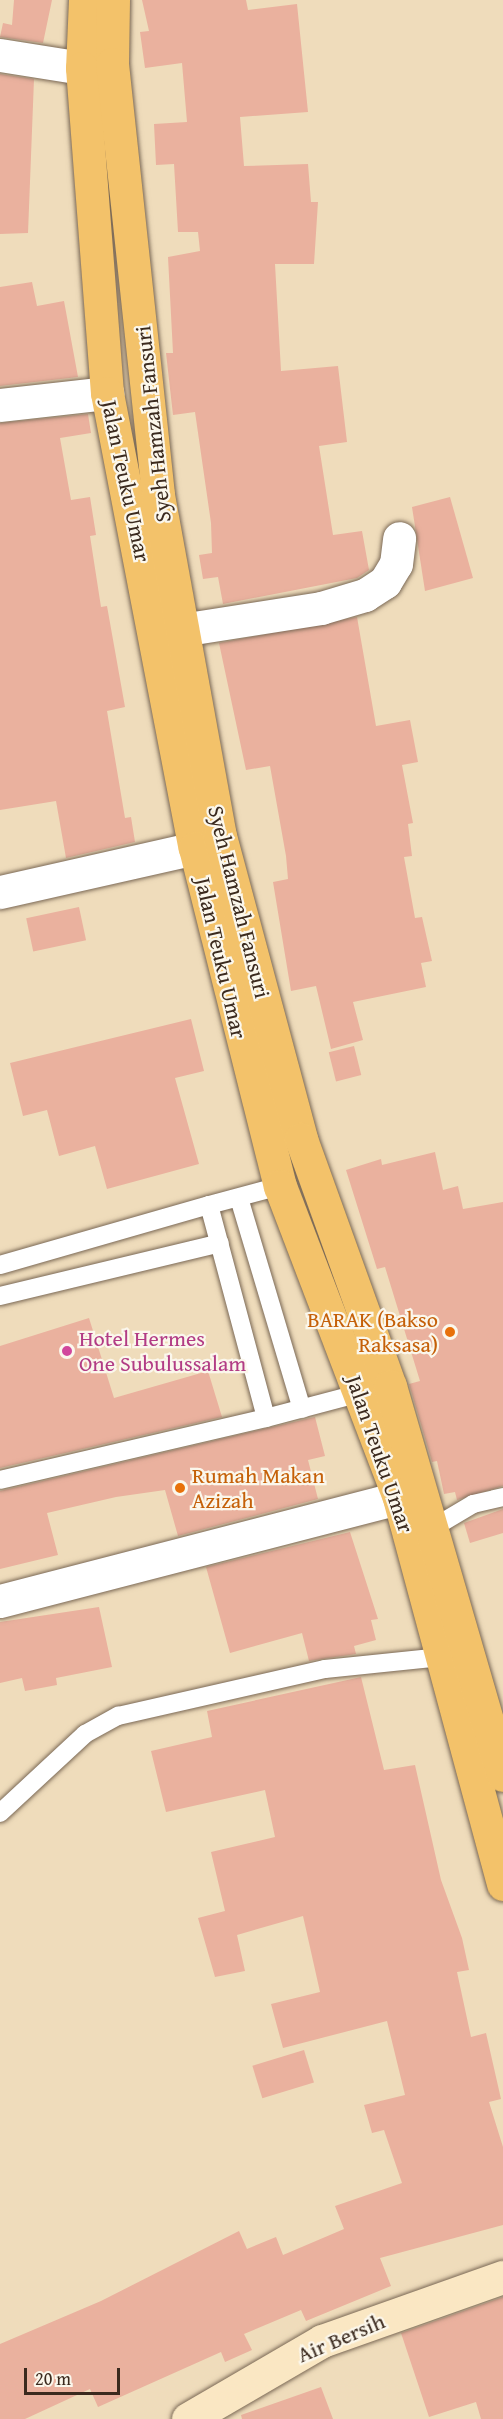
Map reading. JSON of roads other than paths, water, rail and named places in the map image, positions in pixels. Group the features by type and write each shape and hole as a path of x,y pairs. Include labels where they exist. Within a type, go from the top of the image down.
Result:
{"highway":[{"name":"Jalan Teuku Umar","path":"84,0 82,68 107,393 195,848 280,1186 375,1390 399,1498 503,1884"},
{"name":"Syeh Hamzah Fansuri","path":"113,0 112,64 158,495 220,837 301,1139 375,1390 431,1529 464,1627 503,1775"}],"street":[{"path":"0,55 82,68"},
{"path":"0,405 107,393"},
{"path":"181,630 321,608 366,595 385,582 396,564 399,537"},
{"path":"0,892 195,848"},
{"path":"0,1601 399,1498"},
{"name":"Air Bersih","path":"188,2419 322,2342 503,2277"}],"lane":[{"path":"0,1265 280,1186"},
{"path":"239,1198 302,1409"},
{"path":"209,1205 266,1418"},
{"path":"0,1296 220,1243"},
{"path":"0,1480 375,1390"},
{"path":"431,1529 473,1504 503,1497"},
{"path":"0,1813 85,1734 118,1716 325,1669 441,1657"}],"place":[{"name":"BARAK (Bakso Raksasa)","path":"450,1332"},
{"name":"Hotel Hermes One Subulussalam","path":"67,1351"},
{"name":"Rumah Makan Azizah","path":"180,1488"}]}
